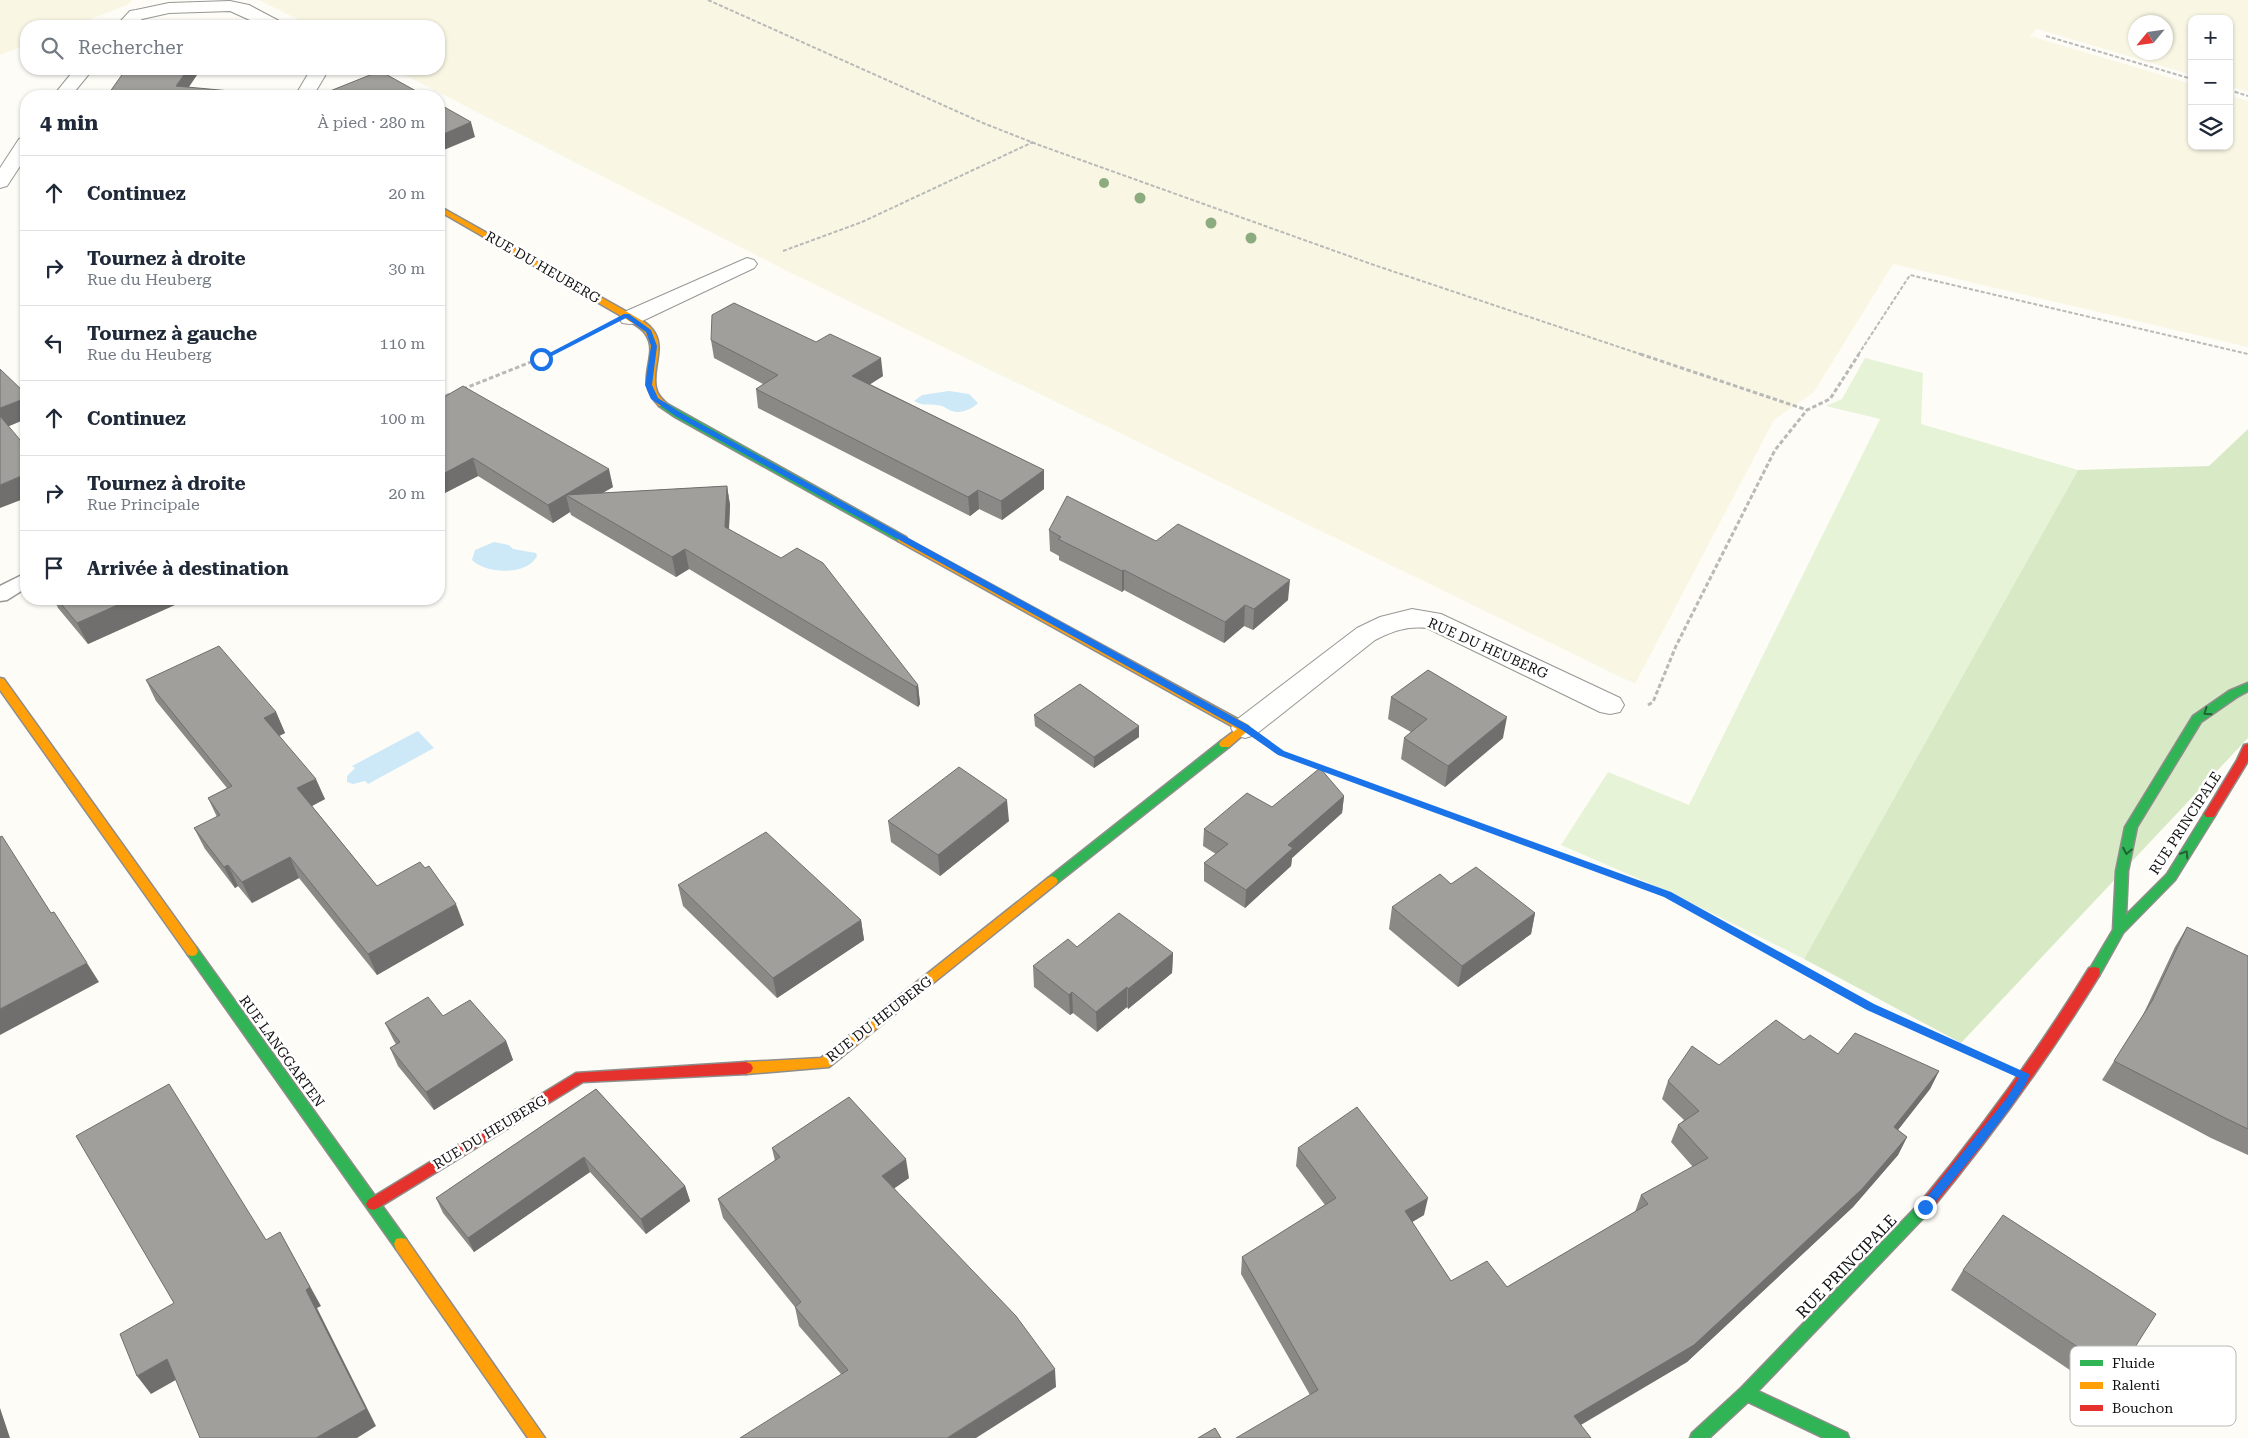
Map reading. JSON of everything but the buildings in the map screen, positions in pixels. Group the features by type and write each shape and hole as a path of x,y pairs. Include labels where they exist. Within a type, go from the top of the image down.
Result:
{"street":[{"path":"130,20 169,8 230,6 243,9 264,20"},
{"path":"67,90 79,75"},
{"path":"308,90 316,75"},
{"path":"0,182 20,152"},
{"name":"RUE DU HEUBERG","path":"445,211 628,316 649,331 654,346 649,385 655,399 678,415 1245,728"},
{"path":"628,316 747,264"},
{"name":"RUE DU HEUBERG","path":"373,1204 581,1077 824,1063 1245,728 1366,634 1389,623 1412,618 1432,620 1610,705"},
{"name":"RUE LANGGARTEN","path":"0,682 373,1204 537,1438"},
{"name":"RUE PRINCIPALE","path":"2119,930 2122,871 2131,827 2197,719 2233,694 2248,687"},
{"name":"RUE PRINCIPALE","path":"1698,1438 1746,1393 1925,1207 2009,1102 2064,1022 2119,930 2171,877 2243,760 2248,748"},
{"path":"1746,1393 1841,1438"}],"lane":[{"path":"0,594 20,582"}],"path":[{"path":"708,0 982,123 1384,268 1807,410"},
{"path":"2046,36 2188,78"},
{"path":"2233,91 2248,96"},
{"path":"747,264 862,222 1033,142"},
{"path":"1610,705 1628,709 1643,708 1653,702 1676,646 1775,450 1807,410 1830,399 1910,275 2248,354"},
{"path":"445,396 541,359 628,316"},
{"path":"1245,728 1281,753 1668,895 1870,1007 2026,1077"}],"shaded area":[{"path":"0,0 132,0 127,5 88,20 20,20 20,47 0,55"},
{"path":"259,0 2248,0 2248,92 2233,87 2233,15 2188,15 2188,74 2141,60 2173,60 2173,15 2128,15 2128,56 2037,29 2030,36 2188,83 2188,150 2233,150 2233,96 2248,101 2248,347 1893,264 1814,392 1774,420 1635,684 789,272 445,96 445,90 434,90 405,75 445,75 445,20 299,20"}],"green space":[{"path":"1865,358 1923,373 1921,424 2078,470 1804,959 1669,892 1561,845 1608,772 1689,805 1880,419 1826,406 1842,399"},
{"path":"2248,429 2248,738 1961,1043 1804,959 2078,470 2209,466"}],"water":[{"path":"949,391 969,394 978,403 966,410 955,412 942,406 921,404 914,401 922,395"},
{"path":"494,542 509,545 513,549 536,553 537,556 525,567 506,571 487,568 478,565 472,560 475,550"},
{"path":"418,731 434,748 368,784 365,781 353,784 347,782 347,776 355,768 352,766"}],"traffic: fast":[{"path":"662,404 678,415 902,539"},
{"path":"2119,930 2122,871 2131,827 2197,719 2233,694 2248,687"},
{"path":"1052,881 1225,744"},
{"path":"2094,972 2119,930 2171,877 2210,814"},
{"path":"192,951 401,1244"},
{"path":"1698,1438 1746,1393 1924,1208"},
{"path":"1746,1393 1841,1438"}],"traffic: slow":[{"path":"445,211 626,315 647,329 653,340 654,349 651,388 654,396 662,404"},
{"path":"902,539 1245,728 1225,744"},
{"path":"0,682 192,951"},
{"path":"746,1068 824,1063 1052,881"},
{"path":"401,1244 537,1438"}],"traffic: jam":[{"path":"2210,814 2243,760 2248,748"},
{"path":"1924,1208 2014,1093 2094,972"},
{"path":"373,1204 581,1077 746,1068"}],"route":[{"path":"541,359 626,315 649,331 654,346 649,385 655,399 678,415 1245,728 1281,753 1668,895 1870,1007 2026,1077 2009,1102 1925,1207"}]}
